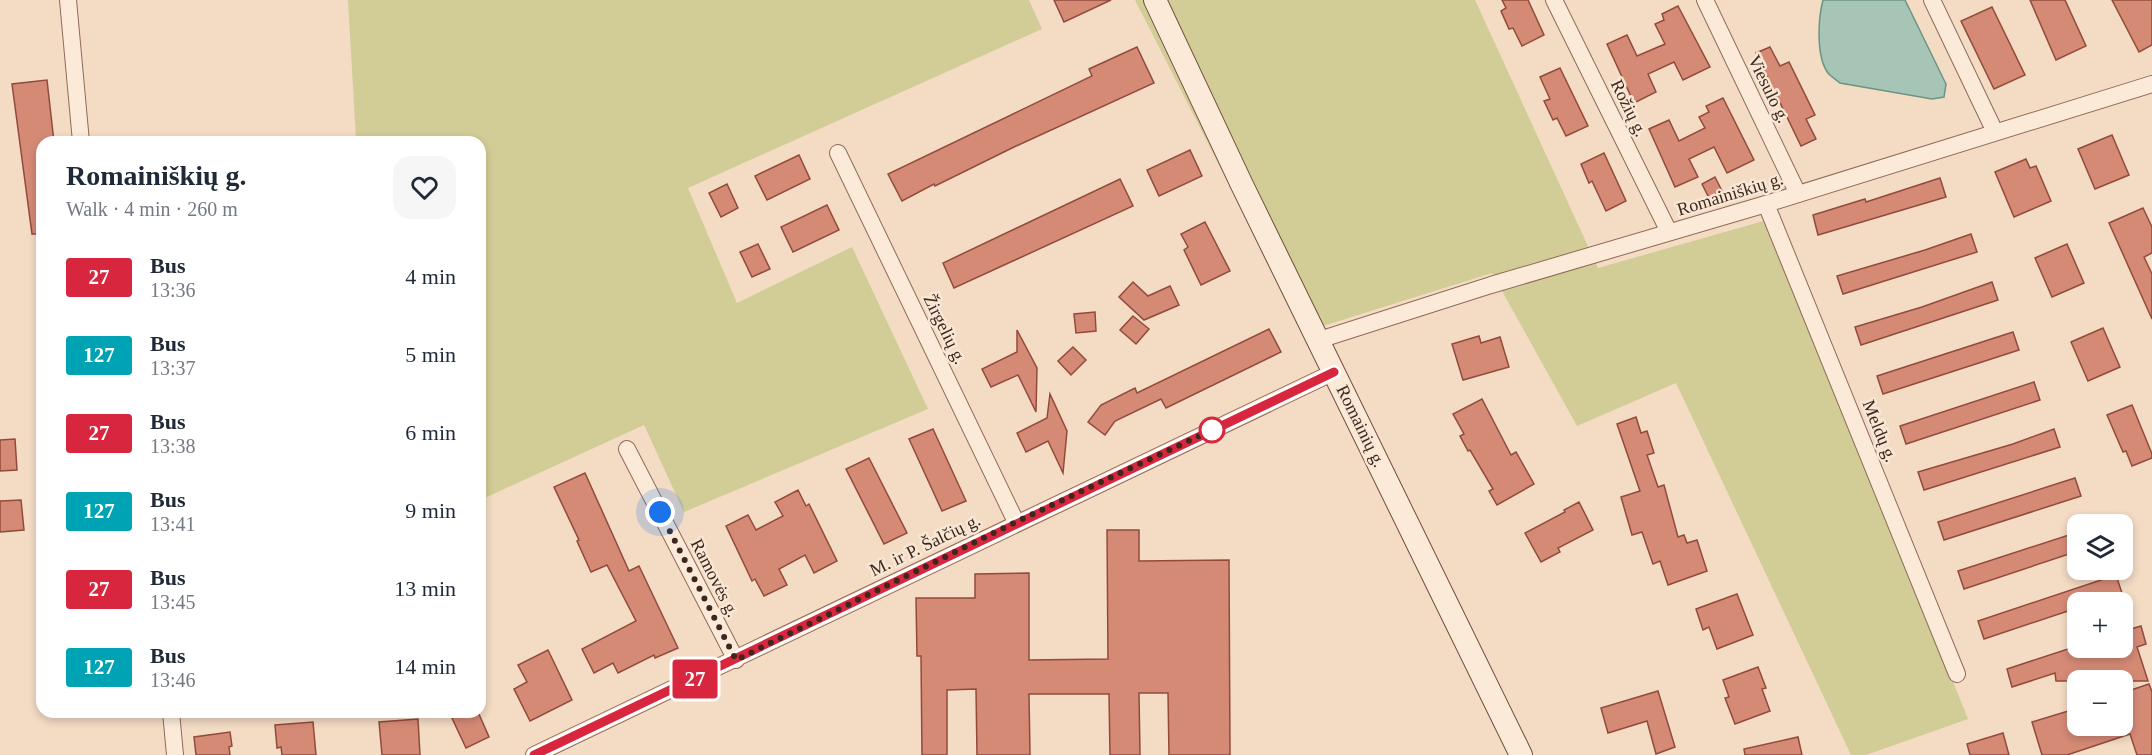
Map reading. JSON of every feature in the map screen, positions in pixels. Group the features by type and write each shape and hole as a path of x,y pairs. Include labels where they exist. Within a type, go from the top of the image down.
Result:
{"main road":[{"name":"Romainių g.","path":"1155,0 1242,185 1521,755"}],"street":[{"path":"68,0 80,136"},
{"name":"Rožių g.","path":"1554,0 1669,232"},
{"name":"Viesulo g.","path":"1705,0 1798,194"},
{"path":"1932,0 1995,132"},
{"name":"Romainiškių g.","path":"1319,340 1491,285 1766,204 2152,84"},
{"name":"Žirgelių g.","path":"838,153 1016,522"},
{"name":"Meldų g.","path":"1766,204 1957,674"},
{"name":"M. ir P. Šalčių g.","path":"534,755 736,660 1016,522 1334,372"},
{"name":"Ramovės g.","path":"627,449 736,660"},
{"path":"172,718 175,755"}],"shaded area":[{"path":"348,0 1029,0 1042,29 688,188 737,303 852,247 928,409 684,512 644,425 486,497 486,136 356,136"},
{"path":"1135,0 1475,0 1598,268 1767,220 1968,719 1866,755 1851,755 1676,383 1577,426 1492,273 1304,332"},
{"path":"1823,0 1905,0 1946,84 1944,97 1932,99 1840,83 1832,77 1821,58 1819,27"}],"building":[{"path":"1054,0 1111,0 1064,22"},
{"path":"1502,0 1528,0 1544,35 1522,46 1513,28 1509,29 1501,11 1506,8"},
{"path":"2030,0 2065,0 2086,46 2056,60"},
{"path":"2112,0 2152,0 2152,45 2139,52"},
{"path":"1678,6 1710,67 1683,80 1674,62 1648,74 1656,92 1634,103 1607,44 1627,35 1637,56 1665,44 1655,24 1664,20 1662,14"},
{"path":"1992,7 2025,75 1994,89 1961,21"},
{"path":"1137,47 1154,83 935,186 934,184 902,201 888,174 1092,76 1089,69"},
{"path":"1770,47 1780,66 1789,62 1815,115 1806,119 1816,139 1801,146 1756,53"},
{"path":"1560,68 1588,126 1566,136 1557,118 1553,120 1544,101 1550,99 1540,77"},
{"path":"47,80 53,136 36,136 36,234 32,234 12,84"},
{"path":"1723,98 1754,160 1727,173 1714,147 1689,159 1698,177 1675,187 1649,129 1669,120 1679,141 1705,128 1699,117 1709,112 1706,106"},
{"path":"2112,135 2129,175 2095,189 2078,149"},
{"path":"1190,150 1202,176 1159,196 1147,170"},
{"path":"1604,153 1626,201 1606,211 1592,181 1589,183 1581,164"},
{"path":"799,155 810,179 767,200 755,176"},
{"path":"2026,159 2030,168 2036,166 2051,201 2014,217 1995,172"},
{"path":"1715,177 1722,191 1709,198 1702,184"},
{"path":"1940,178 1946,197 1818,235 1813,215 1865,199 1866,202"},
{"path":"1120,179 1133,206 954,288 943,263"},
{"path":"727,184 738,208 721,217 709,193"},
{"path":"827,205 839,230 793,252 781,227"},
{"path":"2143,208 2152,227 2152,253 2144,257 2152,274 2152,319 2109,223"},
{"path":"1205,222 1230,271 1201,285 1184,250 1188,247 1181,234"},
{"path":"1971,234 1977,252 1843,294 1837,276"},
{"path":"758,244 770,269 752,277 740,252"},
{"path":"2067,244 2084,283 2052,297 2035,258"},
{"path":"1133,282 1148,296 1170,286 1179,305 1144,320 1119,297"},
{"path":"1992,282 1998,300 1861,345 1855,327 1922,307"},
{"path":"1095,312 1096,331 1076,333 1074,314"},
{"path":"1133,316 1149,329 1136,344 1120,330"},
{"path":"2103,328 2120,367 2088,381 2071,342"},
{"path":"1269,329 1281,352 1166,408 1161,399 1115,421 1105,435 1088,422 1101,405 1135,388 1137,393"},
{"path":"1017,330 1037,368 1036,412 1018,375 991,387 982,369 1017,352"},
{"path":"2013,332 2019,350 1883,394 1877,376"},
{"path":"1479,336 1481,343 1500,337 1509,367 1463,380 1452,344"},
{"path":"1073,347 1086,360 1071,375 1058,361"},
{"path":"2034,382 2040,400 1906,444 1900,426"},
{"path":"1050,394 1067,431 1063,473 1048,441 1026,452 1017,433 1047,418"},
{"path":"1482,399 1511,455 1516,452 1534,484 1497,505 1489,491 1493,489 1460,436 1464,434 1453,414"},
{"path":"2132,405 2152,458 2132,466 2126,451 2123,452 2107,415"},
{"path":"1636,417 1641,433 1647,431 1654,453 1647,455 1658,487 1664,485 1678,537 1684,535 1687,543 1697,540 1707,571 1668,585 1660,561 1653,564 1642,532 1632,535 1621,497 1640,491 1617,424"},
{"path":"933,429 966,501 942,511 909,439"},
{"path":"2054,429 2060,447 1924,490 1918,472 2013,444"},
{"path":"15,439 17,470 0,471 0,440"},
{"path":"869,458 907,533 884,544 846,469"},
{"path":"585,473 629,571 639,566 678,648 655,658 654,655 618,673 613,663 594,673 582,649 636,621 607,565 591,572 554,487"},
{"path":"2075,478 2081,496 1944,540 1938,522"},
{"path":"798,490 806,506 809,504 837,561 814,573 805,555 779,569 787,585 764,596 755,579 752,581 726,526 748,515 756,530 783,516 775,502"},
{"path":"21,500 24,530 0,532 0,501"},
{"path":"1579,502 1593,530 1558,548 1560,552 1541,562 1525,533"},
{"path":"1107,530 1139,530 1139,561 1229,560 1230,755 1169,755 1168,693 1139,693 1140,755 1110,755 1109,694 1029,694 1030,755 977,755 976,689 947,690 947,755 922,755 921,656 917,656 916,598 975,598 975,574 1029,573 1029,660 1108,659"},
{"path":"2067,536 2067,555 1964,589 1958,571"},
{"path":"2101,580 2118,580 2122,592 2067,592 2067,611 1984,639 1978,621"},
{"path":"1737,594 1753,635 1717,649 1709,627 1703,630 1696,609"},
{"path":"2141,626 2146,644 2137,647 2148,681 2133,681 2133,670 2067,670 2067,681 2056,681 2055,673 2012,687 2007,669 2067,649 2067,658 2133,658 2133,628"},
{"path":"548,650 572,700 530,721 514,689 527,682 518,665"},
{"path":"1758,667 1766,688 1762,689 1770,711 1735,724 1725,698 1729,697 1723,680"},
{"path":"2149,684 2152,692 2152,755 2137,755 2131,736 2133,736 2133,689"},
{"path":"1658,691 1675,747 1656,754 1647,721 1608,733 1601,708"},
{"path":"2067,711 2067,736 2124,736 2067,755 2042,755 2032,722"},
{"path":"452,718 481,718 489,737 466,748"},
{"path":"418,719 420,755 382,755 379,722"},
{"path":"313,722 316,755 282,755 281,747 277,748 275,725"},
{"path":"230,732 232,746 229,747 230,755 196,755 194,737"},
{"path":"2003,733 2009,755 1970,755 1967,744"},
{"path":"1798,737 1802,755 1745,755 1744,749"}],"bus line":[{"name":"27","path":"534,755 736,660 1016,522 1334,372"}],"route":[{"path":"660,512 736,660 1016,522 1212,430"}]}
